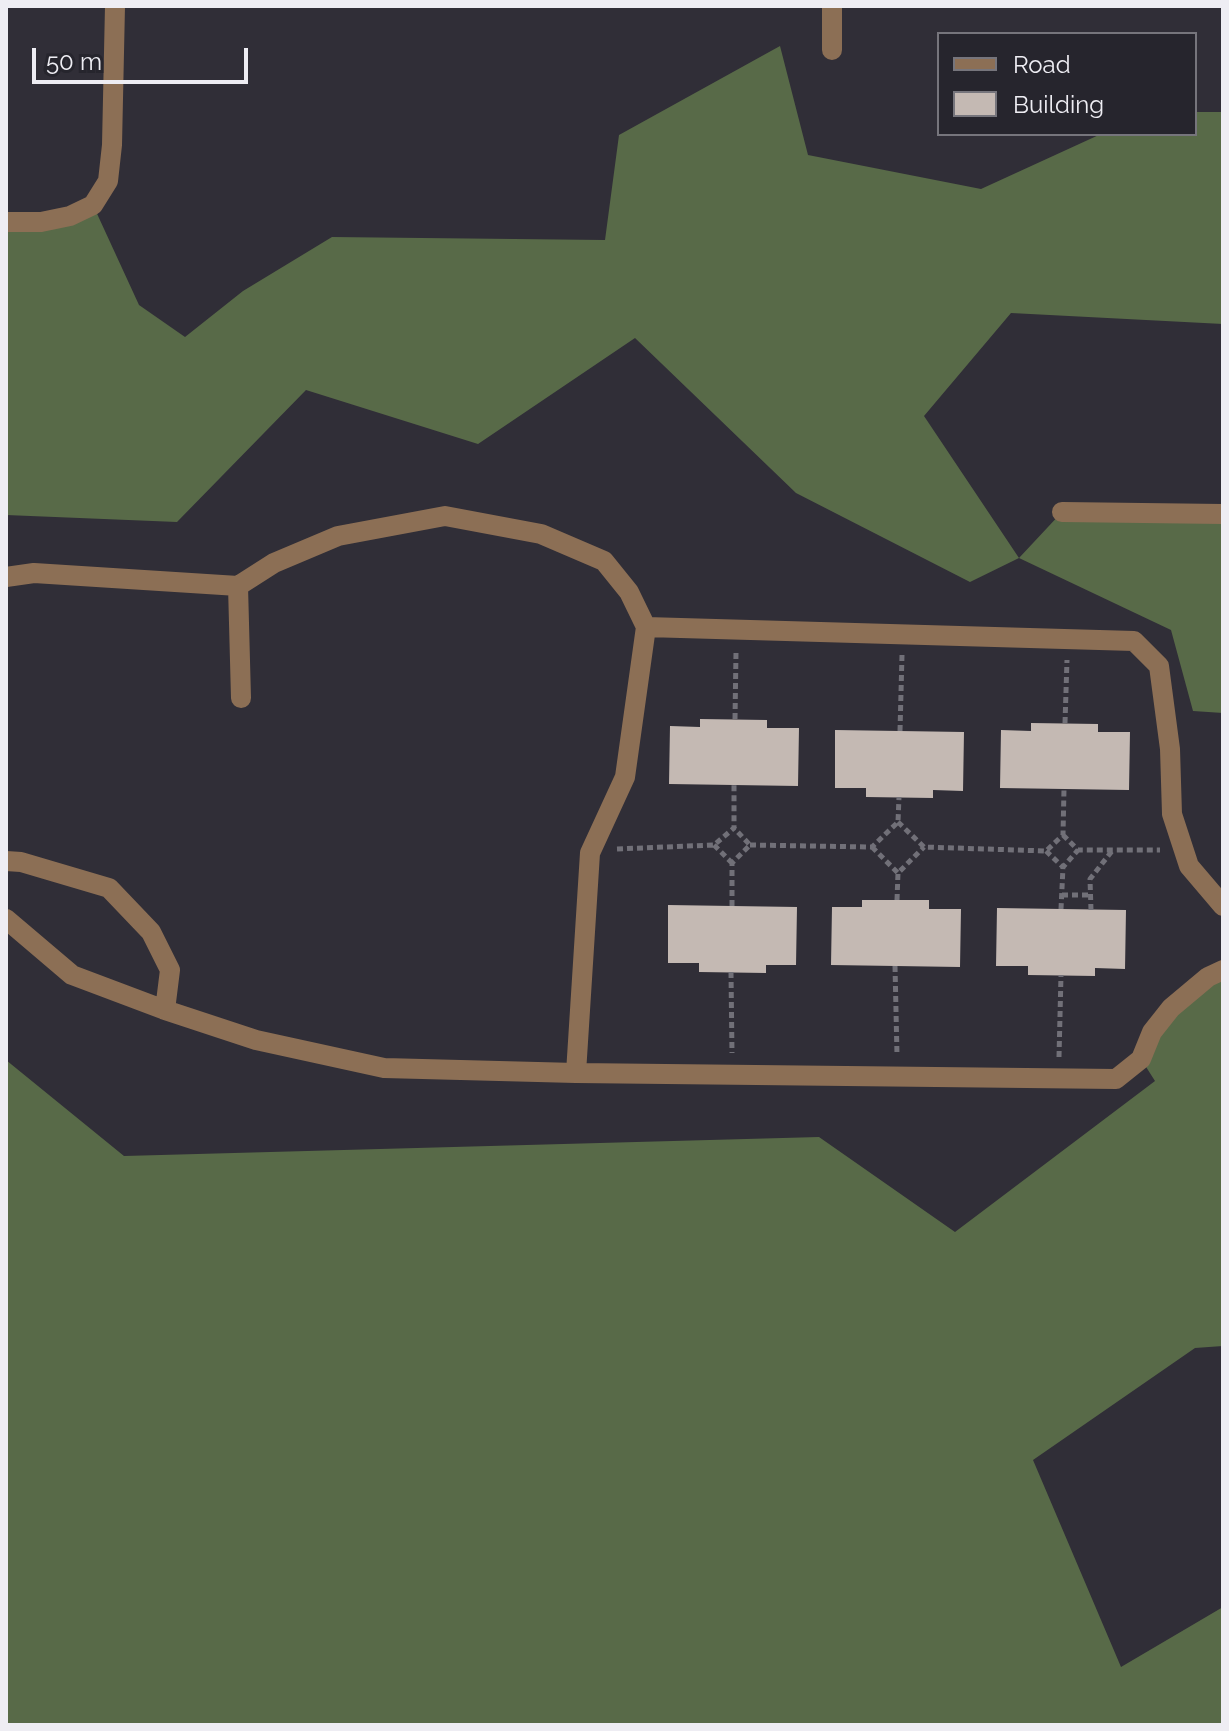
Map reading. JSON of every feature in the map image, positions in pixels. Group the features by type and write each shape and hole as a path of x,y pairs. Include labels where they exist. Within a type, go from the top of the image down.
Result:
{"street":[{"path":"6,222 41,222 70,216 93,205 108,181 112,145 115,6"},
{"path":"832,6 832,50"},
{"path":"1062,512 1223,514"},
{"path":"6,577 34,573 238,586 274,563 338,536 445,516 541,534 604,561 629,592 646,627 625,777 592,850 576,1073"},
{"path":"238,586 241,698"},
{"path":"646,627 1134,641 1159,666 1170,749 1172,814 1189,866 1223,906"},
{"path":"6,861 21,862 109,888 151,932 170,970 165,1010"},
{"path":"6,919 72,975 256,1040 384,1068 1116,1079 1141,1059 1152,1032 1171,1008 1208,977 1223,970"}],"path":[{"path":"735,719 737,629"},
{"path":"900,731 902,634"},
{"path":"1065,723 1067,639"},
{"path":"734,785 734,828 750,845 872,847 898,873"},
{"path":"1046,851 1063,835 1064,789"},
{"path":"872,847 898,822 899,797"},
{"path":"898,822 924,847 1046,851 1063,867"},
{"path":"592,850 714,845 734,828"},
{"path":"1063,835 1078,850 1184,850"},
{"path":"714,845 732,863 732,906"},
{"path":"732,863 750,845"},
{"path":"897,900 898,873 924,847"},
{"path":"1061,909 1063,867 1078,850"},
{"path":"1091,910 1090,879 1112,851"},
{"path":"1062,895 1090,895"},
{"path":"895,966 898,1076"},
{"path":"731,972 733,1074"},
{"path":"1059,1078 1061,975"}],"green space":[{"path":"780,46 808,155 981,189 1097,136 1197,136 1197,112 1223,112 1223,324 1011,313 924,416 1019,558 970,582 796,493 635,338 478,444 306,390 177,522 6,515 6,222 93,205 139,305 185,337 243,291 332,237 605,240 619,135"},
{"path":"1062,512 1223,514 1223,713 1193,711 1171,630 1019,558"},
{"path":"1223,970 1223,1346 1195,1348 1033,1460 1121,1667 1223,1607 1223,1725 6,1725 6,1060 124,1156 819,1137 955,1232 1155,1081 1141,1059 1152,1032"}],"building":[{"path":"700,719 767,720 767,728 799,728 798,786 669,784 670,726 700,727"},
{"path":"1031,723 1098,724 1098,732 1130,732 1129,790 1000,788 1001,730 1031,731"},
{"path":"835,730 964,732 963,791 933,790 933,798 866,797 866,788 835,788"},
{"path":"862,900 929,900 929,909 961,909 960,967 831,965 832,907 862,907"},
{"path":"668,905 797,907 796,965 766,965 766,973 699,972 699,963 668,963"},
{"path":"997,908 1126,910 1125,969 1095,968 1095,976 1028,975 1028,966 996,966"}]}
